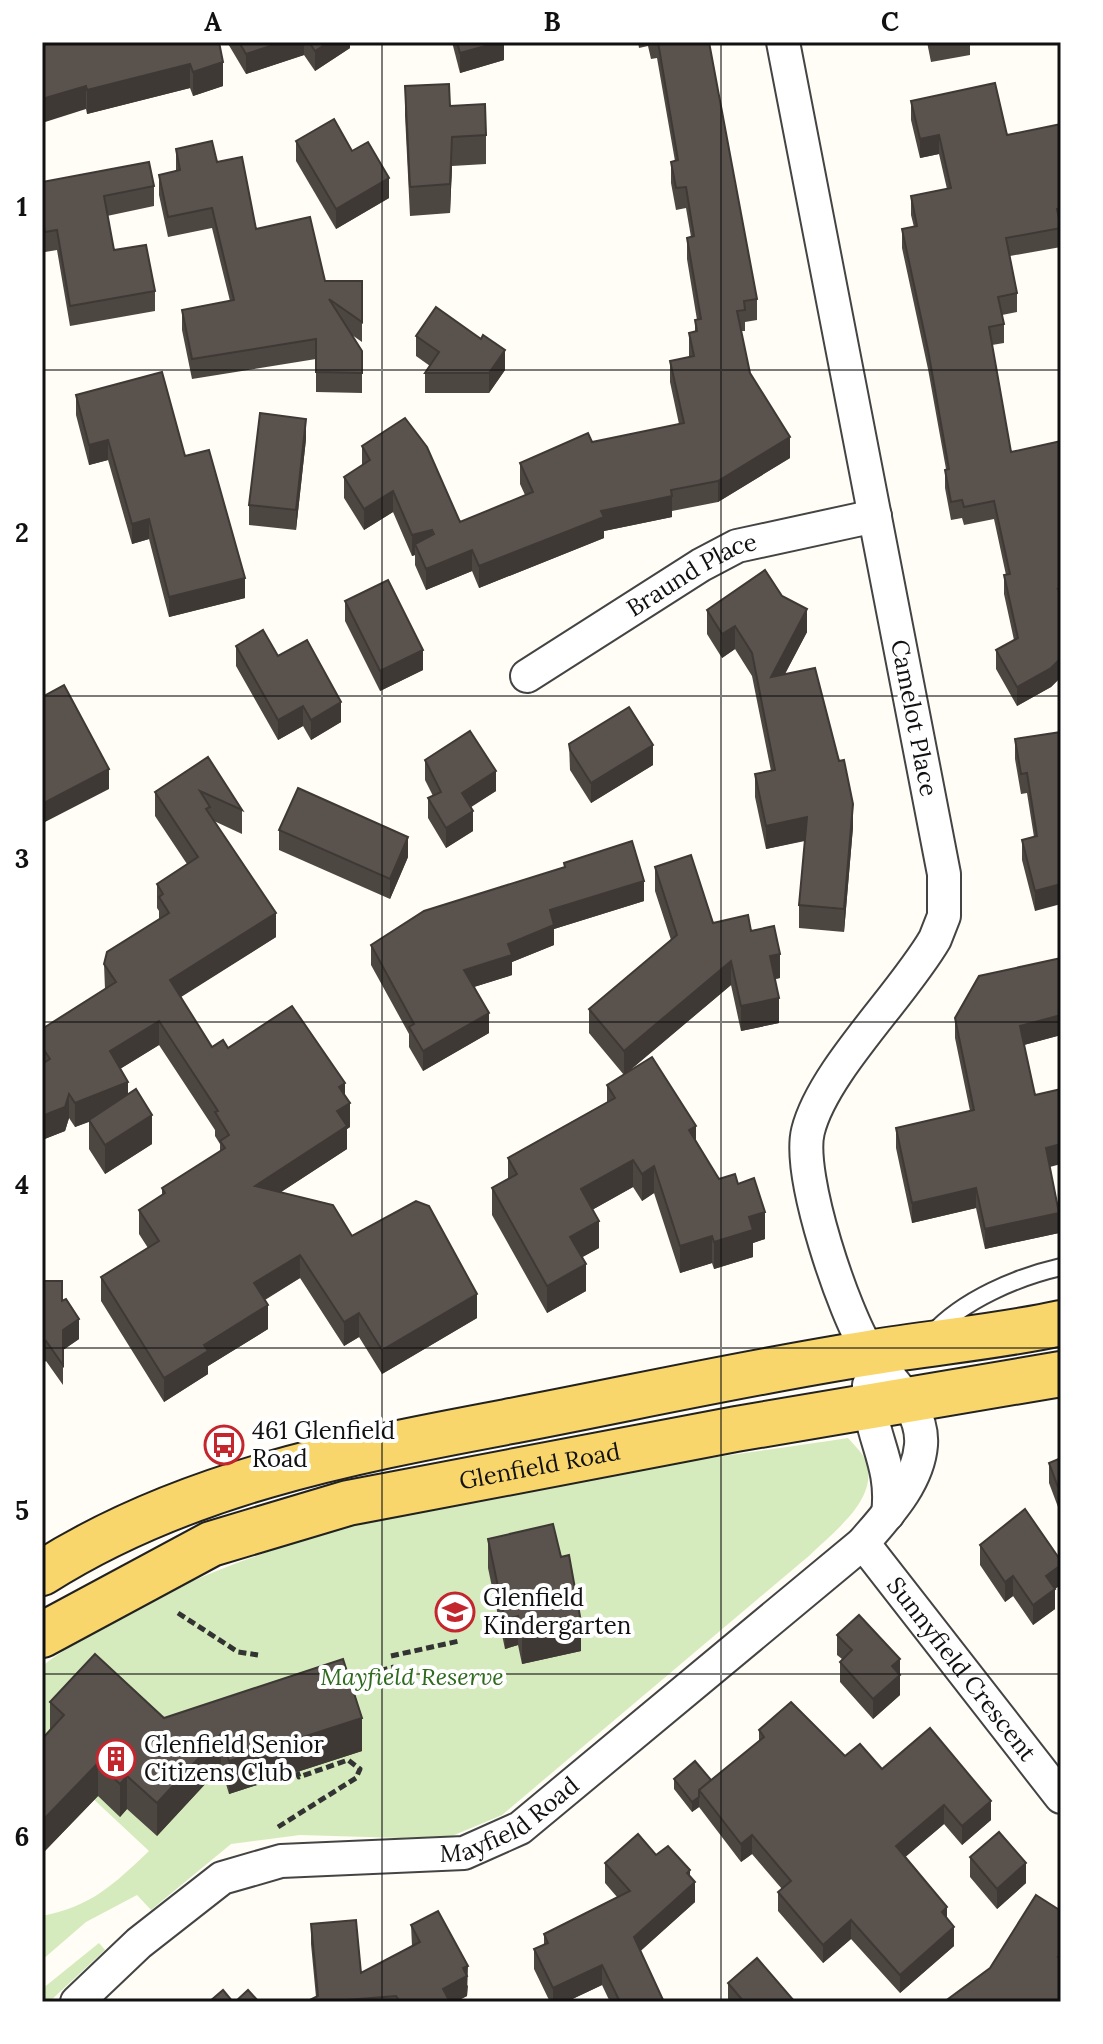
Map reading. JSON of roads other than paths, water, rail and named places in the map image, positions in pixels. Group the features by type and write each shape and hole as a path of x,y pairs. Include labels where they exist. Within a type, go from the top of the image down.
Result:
{"main road":[{"name":"Glenfield Road","path":"42,1573 118,1530 197,1498 286,1468 378,1446 870,1353 996,1337 1061,1323"},
{"name":"Glenfield Road","path":"42,1635 211,1544 348,1503 736,1429 1061,1374"}],"street":[{"name":"Camelot Place","path":"783,42 945,894 944,916 930,949 832,1082 808,1131 806,1160 816,1209 855,1328 870,1353 889,1405"},
{"name":"Braund Place","path":"527,676 701,565 737,546 875,516"},
{"name":"Mayfield Road","path":"77,2002 139,1943 222,1878 264,1866 328,1858 438,1857 474,1851 504,1838 535,1818 863,1543 888,1514 889,1405"},
{"name":"Sunnyfield Crescent","path":"863,1543 1061,1797"}],"lane":[{"path":"920,1346 950,1314 1031,1275 1061,1267"}],"place":[{"name":"461 Glenfield Road","path":"224,1445"},
{"name":"Glenfield Kindergarten","path":"455,1612"},
{"name":"Glenfield Senior Citizens Club","path":"116,1759"}],"park label":[{"name":"Mayfield Reserve","path":"412,1677"}]}
